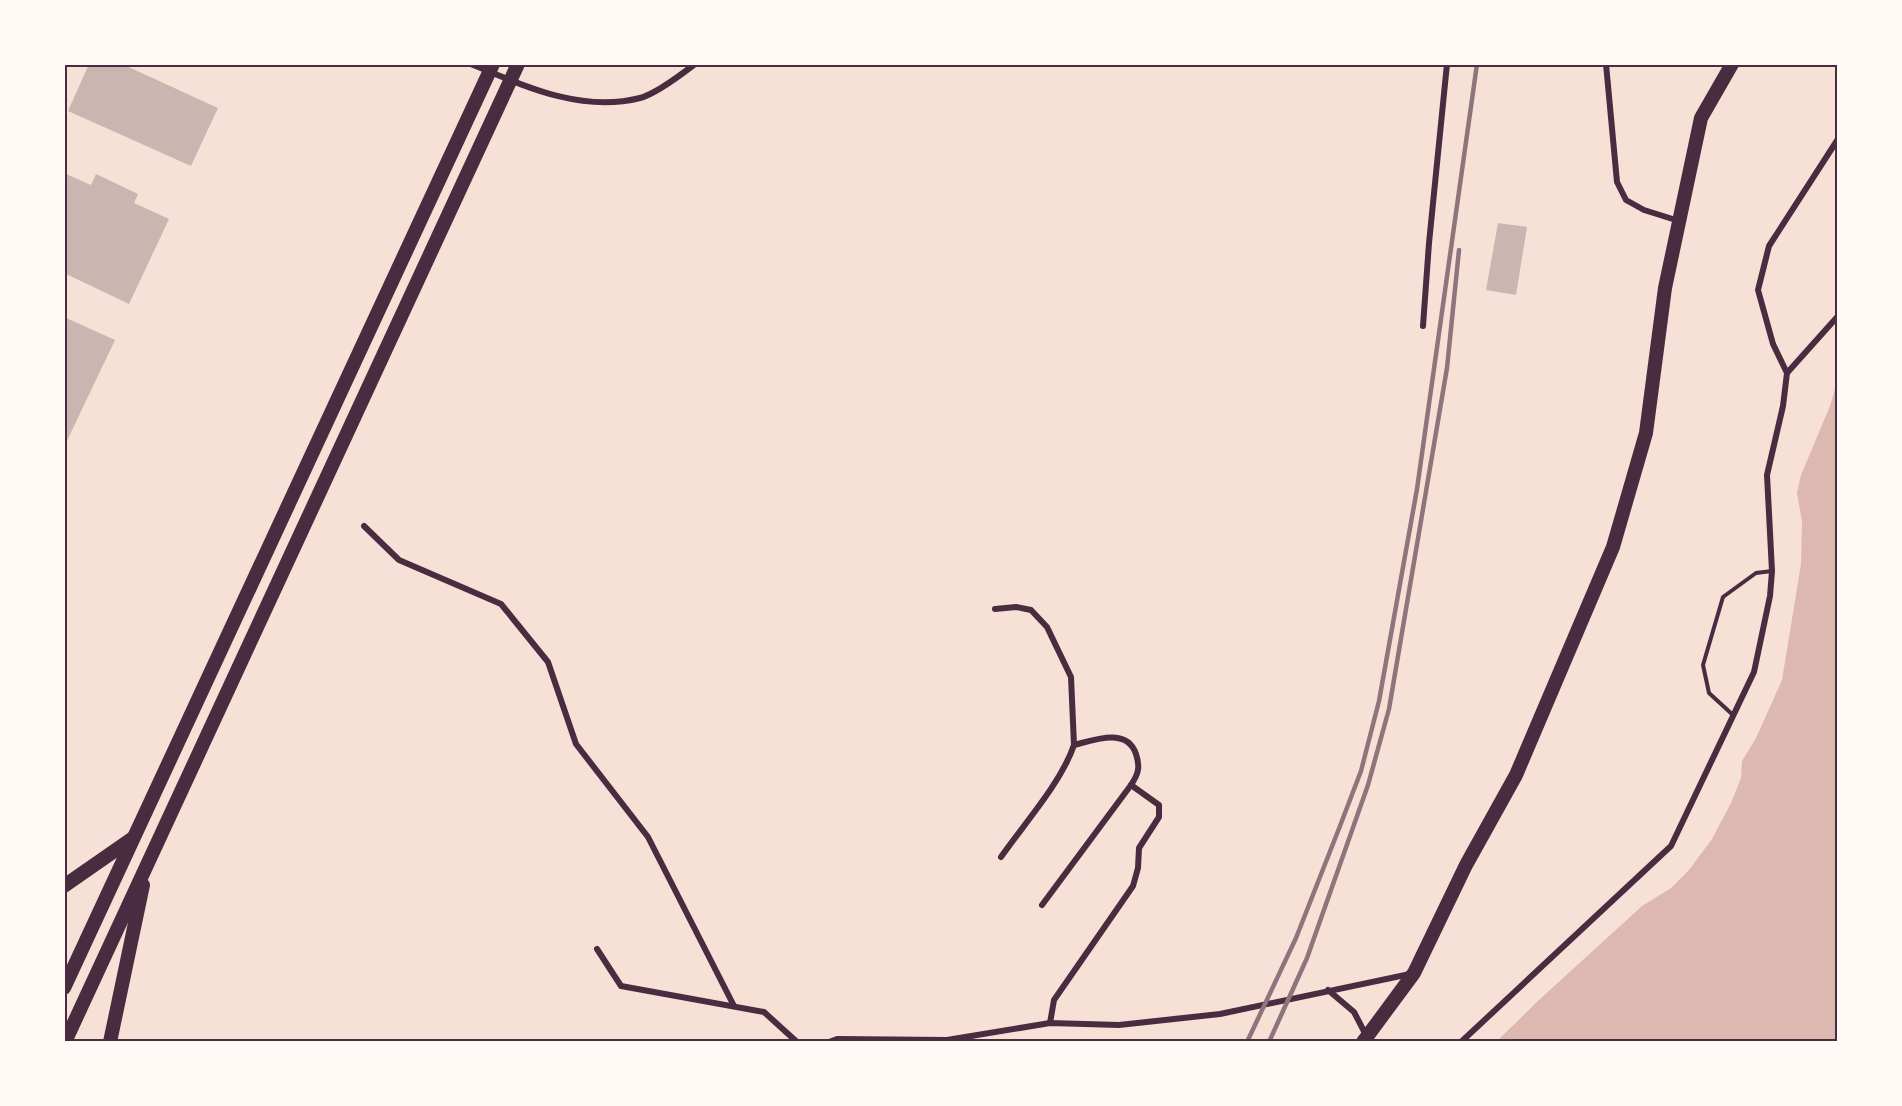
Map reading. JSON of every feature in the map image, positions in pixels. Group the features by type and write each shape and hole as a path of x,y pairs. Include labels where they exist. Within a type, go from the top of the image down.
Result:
{"main road":[{"path":"64,988 493,64"},
{"path":"65,1041 518,64"},
{"path":"1365,1039 1414,973 1466,865 1516,775 1613,547 1646,433 1665,288 1701,118 1732,64"},
{"path":"64,886 135,837"},
{"path":"110,1041 147,864"}],"street":[{"path":"471,64 532,89 576,101 642,98 695,64"},
{"path":"1423,326 1447,64"},
{"path":"1606,64 1617,182 1626,200 1644,210 1679,221"},
{"path":"1461,1041 1671,846 1754,672 1770,596 1772,571 1767,475 1783,406 1786,373 1773,344 1758,290 1770,246 1838,139"},
{"path":"1786,373 1838,316"},
{"path":"364,526 399,560 501,604 548,662 576,744 648,837 734,1006"},
{"path":"995,609 1016,607 1031,610 1047,627 1071,676 1074,745 1069,760 1058,778 1001,857"},
{"path":"1042,905 1137,776 1140,768 1134,748 1126,740 1117,737 1074,745"},
{"path":"1050,1023 1054,1000 1133,886 1138,868 1139,848 1159,817 1159,805 1131,784"},
{"path":"597,949 621,987 764,1012 797,1041"},
{"path":"829,1041 837,1039 947,1040 1050,1023 1119,1025 1220,1014 1414,973"},
{"path":"1328,990 1354,1012 1365,1039"}],"lane":[{"path":"1733,715 1709,693 1703,665 1723,597 1756,573 1772,571"}],"shaded area":[{"path":"1837,382 1837,1041 1497,1041 1642,906 1671,888 1689,870 1712,839 1731,803 1741,778 1742,761 1756,738 1782,680 1801,564 1802,522 1797,493 1801,475 1830,406"}],"building":[{"path":"89,64 122,64 218,108 191,166 68,111"},
{"path":"64,173 91,185 96,174 138,194 134,203 169,219 129,304 64,273"},
{"path":"1498,223 1527,227 1516,295 1486,290"},
{"path":"64,317 115,340 64,447"}],"railway":[{"path":"1247,1042 1296,938 1340,826 1361,771 1379,701 1417,489 1477,64"},
{"path":"1269,1042 1307,958 1368,785 1389,709 1447,368 1459,250"}]}
